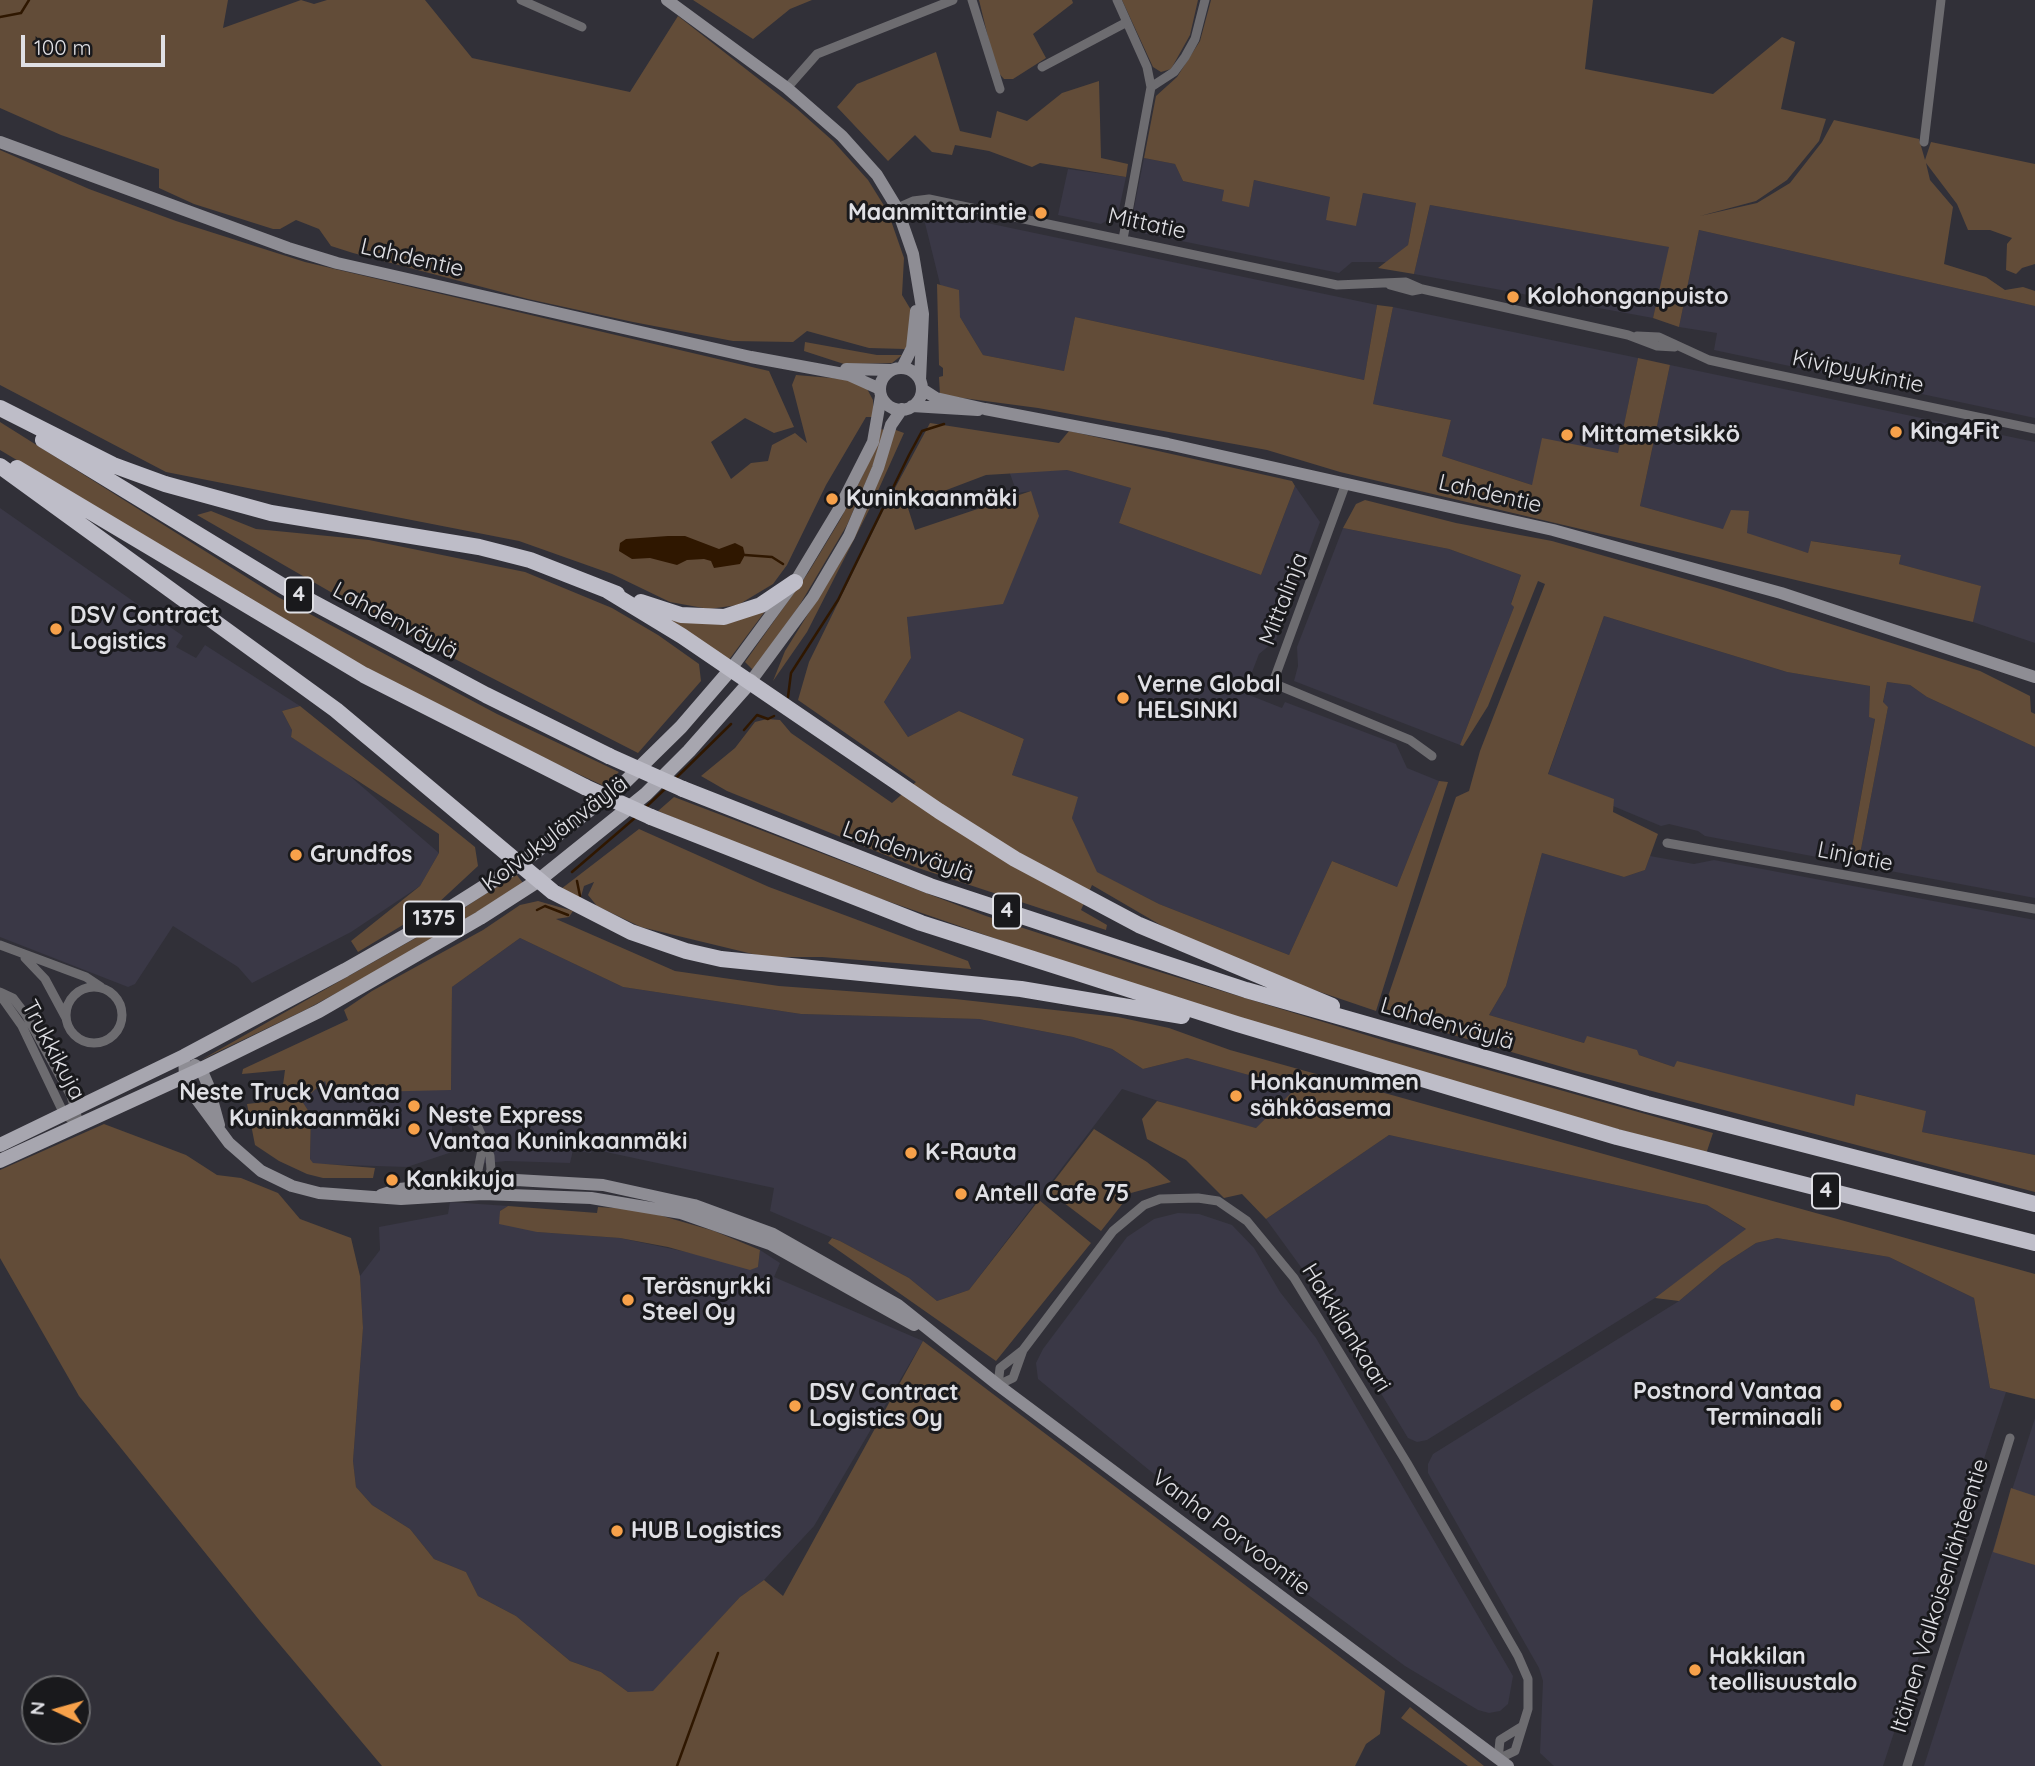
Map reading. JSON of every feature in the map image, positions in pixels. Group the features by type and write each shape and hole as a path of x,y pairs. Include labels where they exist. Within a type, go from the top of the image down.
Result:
{"highway":[{"path":"0,408 114,465 165,484 271,513 479,547 530,560 608,591 681,615 715,618 761,605 795,582"},
{"name":"Lahdenväylä","path":"0,413 298,594 486,695 683,789 930,886 1246,990 1647,1104 2035,1204"},
{"name":"4","path":"0,457 364,674 585,787 812,883 921,923 1237,1024 1617,1137 2035,1243"},
{"path":"0,466 336,710 566,900 631,932 686,951 721,959 1021,989 1237,1024"},
{"path":"608,591 751,681 939,811 1028,865 1139,925 1407,1036"}],"main road":[{"path":"667,0 787,88 842,136 877,175 897,208 913,254 923,314 921,384 907,408 891,407 881,392 881,382 897,369 912,348 919,297"},
{"name":"Lahdentie","path":"0,142 242,231 337,262 751,357 862,378 881,392"},
{"path":"897,369 915,373 921,384"},
{"name":"Lahdentie","path":"827,370 897,369"},
{"name":"Lahdentie","path":"921,384 936,398 1346,483 1553,530 1668,560 1781,593 2035,677"},
{"name":"Koivukylänväylä","path":"0,1146 184,1056 417,929 520,864 624,783 681,727 731,669 795,582 839,509 873,442 881,392"},
{"name":"Lahdentie","path":"907,408 966,411 985,409"},
{"name":"Koivukylänväylä","path":"0,1161 186,1077 373,981 540,880 646,794 696,744 751,681 813,597 849,536 878,468 891,425 907,408"},
{"name":"Lahdentie","path":"1976,659 2035,683"},
{"path":"184,1056 201,1069"},
{"name":"Vanha Porvoontie","path":"184,1056 186,1077 192,1093 220,1131 245,1158 284,1183 318,1193 381,1195 401,1199 484,1185 591,1198 699,1218 770,1244 931,1333 1503,1762"},
{"name":"Vanha Porvoontie","path":"201,1069 220,1131"}],"street":[{"path":"521,0 582,27"},
{"path":"787,88 817,54 953,0"},
{"path":"972,0 1000,89"},
{"path":"1117,0 1146,68 1151,87 1123,239"},
{"path":"1151,87 1174,72 1185,57 1195,39 1205,0"},
{"path":"1924,142 1941,0"},
{"path":"1042,67 1127,22"},
{"name":"Mittatie","path":"897,208 909,202 929,199 1337,285 1390,285 1406,282 1422,289 1658,342"},
{"name":"Kivipyykintie","path":"1658,342 1754,370 2035,429"},
{"name":"Mittalinja","path":"1346,483 1275,677 1275,684 1410,740 1432,756"},
{"name":"Linjatie","path":"1667,843 2035,909"},
{"name":"Trukkikuja","path":"0,945 86,977 116,998 121,1006 121,1023 111,1037 87,1042 73,1033 45,979 22,955"},
{"name":"Trukkikuja","path":"66,1018 70,1000 76,993 84,988 103,988"},
{"name":"Trukkikuja","path":"0,994 13,998 26,1015 70,1111 80,1126"},
{"path":"472,1113 490,1156 484,1185"},
{"name":"Hakkilankaari","path":"998,1385 1000,1368 1023,1350 1113,1231 1144,1205 1160,1199 1198,1198 1218,1201 1248,1221 1294,1278 1407,1463 1518,1656 1530,1694 1515,1751 1503,1762"},
{"name":"Hakkilankaari","path":"998,1385 1013,1378 1023,1350"},
{"name":"Itäinen Valkoisenlähteentie","path":"1907,1766 2010,1437"},
{"name":"Hakkilankaari","path":"1503,1762 1500,1740 1521,1727"}],"shaded area":[{"path":"0,0 228,0 223,28 301,0 314,4 327,0 425,0 472,58 630,92 678,16 797,109 833,141 868,180 888,212 904,258 902,295 911,310 909,342 905,349 869,348 807,331 793,342 733,341 633,322 528,299 353,253 331,246 319,229 296,220 280,229 273,229 194,204 159,188 159,169 61,135 0,108"},
{"path":"693,0 812,0 790,9 753,39"},
{"path":"979,0 1072,0 1073,3 1033,34 1046,58 1013,79 1004,79 996,70"},
{"path":"1122,0 1198,0 1190,35 1171,69 1161,72 1153,67"},
{"path":"1211,0 1593,0 1585,69 1713,94 1782,37 1795,42 1781,109 1826,119 1819,141 1787,180 1756,201 1700,216 1757,203 1790,183 1822,142 1834,120 1919,139 1925,160 1931,142 2035,164 2035,264 2022,268 2016,274 2006,270 2007,244 2012,238 1990,230 1968,230 1957,204 1926,163 1930,180 1953,207 1944,264 1986,277 2005,290 2023,287 2035,291 2035,306 1699,230 1679,327 1653,318 1669,247 1430,205 1414,274 1378,268 1408,245 1416,203 1363,193 1356,226 1326,220 1330,197 1254,180 1249,207 1222,201 1224,190 1183,181 1175,164 1144,158 1156,96 1177,77 1200,41"},
{"path":"936,52 960,131 991,138 997,111 1027,121 1062,93 1099,81 1101,158 1128,164 1126,177 1040,163 1032,167 989,151 955,145 952,155 932,152 915,135 888,161 837,107 857,84"},
{"path":"0,150 89,189 176,221 305,262 769,371 794,427 774,433 745,418 711,442 731,479 751,463 768,461 772,445 795,433 807,443 792,385 796,375 855,380 865,385 873,400 873,417 866,417 826,485 787,565 773,584 738,605 709,609 670,602 612,574 519,541 166,472 0,385"},
{"path":"1144,158 1175,164 1183,181 1224,190 1249,206 1254,180 1330,197 1356,225 1363,193 1416,203 1408,245 1388,262 1352,262 1339,273 1142,233 1132,218"},
{"path":"1068,169 1126,177 1118,214 1101,224 1058,215"},
{"path":"1430,205 1670,247 1653,318 1414,274"},
{"path":"930,211 1377,305 1364,380 1075,317 1064,371 983,355 940,284 923,215"},
{"path":"1699,230 2035,306 2035,418 1714,350 1717,333 1679,327"},
{"path":"937,284 959,290 960,317 983,355 1064,371 1075,317 1364,380 1377,305 1393,307 1373,404 1451,420 1442,456 1532,485 1542,438 1618,453 1638,358 1670,365 1640,506 1723,529 1731,510 1749,511 1747,533 1808,553 1811,541 1901,555 1899,564 1981,586 1973,622 1340,472 1267,450 1038,408 940,395 939,377 943,376 943,368 939,365"},
{"path":"1393,307 1638,358 1618,454 1532,485 1442,456 1451,420 1373,404"},
{"path":"805,342 877,355 902,355 892,363 844,364 804,351"},
{"path":"1670,365 2035,442 2035,643 1973,622 1980,586 1899,564 1901,555 1812,541 1808,553 1640,506"},
{"path":"0,422 278,597 497,714 619,772 604,786 488,732 360,665 0,450"},
{"path":"930,423 1059,443 1069,431 1292,481 1295,486 1261,575 1119,523 1131,488 1067,470 986,475 907,505 915,530 1031,491 1039,516 1003,604 907,617 911,658 884,702 908,737 959,711 1024,739 1012,775 1078,797 1072,818 1097,872 1159,904 1289,955 1332,861 1397,887 1439,781 1448,782 1376,1011 1282,979 1176,934 1092,885 1081,910 1107,925 1106,930 915,867 727,791 701,776 735,748 755,722 767,719 780,720 791,733 892,803 916,782 798,700 809,662 887,503"},
{"path":"880,429 885,430 877,456 847,525 799,606 753,670 745,662 808,573 840,520 864,473"},
{"path":"893,429 904,433 872,504 807,632 773,681 785,651 841,561 867,505"},
{"path":"1067,470 1131,488 1119,523 1261,575 1295,486 1320,522 1276,640 1259,654 1244,693 1282,708 1285,702 1396,744 1407,768 1439,781 1397,887 1332,861 1289,955 1159,904 1096,872 1072,818 1077,797 1012,775 1024,739 959,711 908,737 884,702 911,658 907,617 1031,491 1017,493 1009,471"},
{"path":"1365,500 1456,523 1552,541 1717,588 1980,671 2030,696 2031,712 2035,714 2035,747 1927,697 1910,685 1887,682 1883,702 1888,707 1858,865 1849,863 1875,719 1869,717 1870,686 1787,672 1604,616 1548,774 1614,799 1613,812 1658,834 1645,870 1624,877 1542,853 1506,986 1489,1015 1584,1043 1587,1036 1637,1050 1639,1055 1674,1067 1677,1061 1854,1106 1856,1094 1926,1111 1922,1132 2035,1155 2035,1192 1576,1071 1382,1014 1456,797 1469,791 1480,751 1545,584 1538,581 1488,706 1463,746 1460,745 1514,607 1511,604 1521,575 1449,549 1343,528 1356,504"},
{"path":"0,508 183,636 176,647 196,658 205,645 300,706 282,711 292,730 291,737 337,765 439,853 420,886 351,932 252,983 238,967 173,926 135,984 128,987 0,937"},
{"path":"211,511 256,529 369,540 525,572 612,608 658,635 699,664 701,681 638,753 381,621 197,515"},
{"path":"1343,528 1449,549 1521,575 1511,603 1514,607 1460,745 1294,681 1298,666 1297,647"},
{"path":"685,536 719,549 735,543 743,547 745,555 740,564 714,568 711,561 704,559 687,560 677,565 650,558 632,559 619,551 620,543 626,539"},
{"path":"766,610 728,661 661,616"},
{"path":"1604,616 1787,672 1870,686 1869,717 1875,718 1849,863 1705,836 1698,831 1669,824 1661,826 1613,806 1613,799 1548,775"},
{"path":"1887,682 1910,685 1927,697 2035,747 2035,898 1858,865 1888,707 1883,703"},
{"path":"300,706 475,847 478,866 436,905 358,952 351,941 420,886 439,853 439,834 291,737 292,730 282,711"},
{"path":"674,797 986,916 1140,966 1389,1042 1713,1133 1706,1154 1455,1083 1132,986 795,869 658,811"},
{"path":"639,829 769,887 968,961 971,969 822,957 765,957 641,927 597,906 588,895 594,882 584,886 580,900 561,889"},
{"path":"1542,853 1624,877 1645,870 1650,856 1694,864 1714,860 2035,920 2035,1155 1922,1132 1925,1111 1857,1094 1854,1107 1677,1062 1674,1067 1587,1037 1584,1043 1489,1015 1506,986"},
{"path":"516,874 523,883 421,947 307,1009 201,1060 435,927"},
{"path":"538,901 573,911 569,917 556,919 675,971 779,986 955,999 1118,1017 1169,1028 1230,1050 2035,1274 2035,1399 1990,1388 1974,1298 1889,1257 1777,1238 1756,1243 1722,1265 1679,1301 1655,1298 1746,1229 1707,1205 1389,1135 1266,1219 1242,1194 1224,1198 1186,1160 1147,1139 1142,1119 1157,1101 1256,1128 1296,1088 1187,1058 1143,1069 1112,1049 1073,1037 979,1019 801,1014 623,987 520,938 452,987 451,1090 329,1093 325,1081 302,1101 311,1115 310,1159 313,1163 375,1168 373,1178 323,1178 307,1174 279,1161 255,1145 247,1104 281,1100 285,1070 242,1074 243,1069 348,1020 344,1010 372,991 483,930 520,905"},
{"path":"520,938 623,987 801,1014 979,1019 1073,1037 1112,1049 1143,1069 1187,1058 1297,1088 1256,1128 1195,1113 1122,1089 969,1290 937,1301 909,1278 840,1241 770,1211 774,1188 592,1149 591,1153 573,1150 570,1163 506,1161 479,1164 476,1136 467,1125 452,1122 452,1152 407,1167 313,1164 310,1159 311,1115 302,1101 325,1080 451,1090 452,987"},
{"path":"104,1124 186,1155 217,1175 241,1178 278,1193 300,1219 351,1238 360,1276 363,1328 353,1461 356,1487 372,1505 410,1529 434,1559 466,1572 478,1596 516,1616 570,1661 601,1672 628,1692 653,1691 740,1597 764,1580 783,1596 923,1341 1385,1691 1380,1734 1366,1744 1355,1766 382,1766 260,1621 79,1396 0,1258 0,1170"},
{"path":"1094,1129 1147,1162 1171,1182 1131,1193 1101,1231 1047,1190"},
{"path":"1389,1135 1707,1205 1747,1230 1655,1298 1427,1440 1417,1442 1408,1438 1322,1296 1266,1219"},
{"path":"1039,1200 1091,1243 996,1361 828,1243 832,1238 840,1241 909,1278 937,1301 969,1290"},
{"path":"450,1202 508,1206 500,1211 538,1232 620,1238 758,1267 760,1250 780,1263 774,1277 923,1341 814,1526 764,1580 740,1597 653,1692 628,1692 601,1672 570,1661 516,1616 478,1596 466,1572 434,1559 410,1529 372,1505 356,1487 353,1461 363,1328 360,1276 380,1250 379,1227 448,1214"},
{"path":"508,1206 597,1213 598,1207 631,1209 659,1215 714,1231 760,1250 758,1267 750,1270 668,1247 620,1238 537,1232 499,1224 500,1211"},
{"path":"1178,1213 1199,1214 1232,1225 1254,1248 1280,1292 1316,1338 1513,1676 1508,1704 1500,1711 1489,1713 1478,1710 1405,1666 1243,1547 1038,1379 1036,1363 1043,1349 1127,1237 1154,1219"},
{"path":"1777,1238 1889,1257 1974,1298 1990,1388 2006,1392 1883,1766 1554,1766 1540,1753 1543,1681 1539,1668 1428,1473 1428,1464 1433,1454 1679,1301 1722,1265 1756,1243"},
{"path":"2035,1418 2035,1766 1924,1766"},
{"path":"2011,1488 2035,1496 2035,1565 1993,1552"},
{"path":"1410,1707 1484,1766 1468,1766 1401,1718"}],"waterway":[{"path":"0,17 21,13 29,0"},
{"path":"788,697 791,673 838,600 922,431 944,424"},
{"path":"745,555 772,557 783,564"},
{"path":"744,730 757,715 768,719 774,716"},
{"path":"676,778 731,724"},
{"path":"646,807 666,788"},
{"path":"572,872 636,817"},
{"path":"577,881 580,896"},
{"path":"537,910 545,906 568,915"},
{"path":"677,1766 718,1653"}],"place":[{"name":"Maanmittarintie","path":"1041,213"},
{"name":"Kolohonganpuisto","path":"1513,297"},
{"name":"King4Fit","path":"1896,432"},
{"name":"Mittametsikkö","path":"1567,435"},
{"name":"Kuninkaanmäki","path":"832,499"},
{"name":"DSV Contract Logistics","path":"56,629"},
{"name":"Verne Global HELSINKI","path":"1123,698"},
{"name":"Grundfos","path":"296,855"},
{"name":"Honkanummen sähköasema","path":"1236,1096"},
{"name":"Neste Truck Vantaa Kuninkaanmäki","path":"414,1106"},
{"name":"Neste Express Vantaa Kuninkaanmäki","path":"414,1129"},
{"name":"K-Rauta","path":"911,1153"},
{"name":"Kankikuja","path":"392,1180"},
{"name":"Antell Cafe 75","path":"961,1194"},
{"name":"Teräsnyrkki Steel Oy","path":"628,1300"},
{"name":"Postnord Vantaa Terminaali","path":"1836,1405"},
{"name":"DSV Contract Logistics Oy","path":"795,1406"},
{"name":"HUB Logistics","path":"617,1531"},
{"name":"Hakkilan teollisuustalo","path":"1695,1670"}]}
